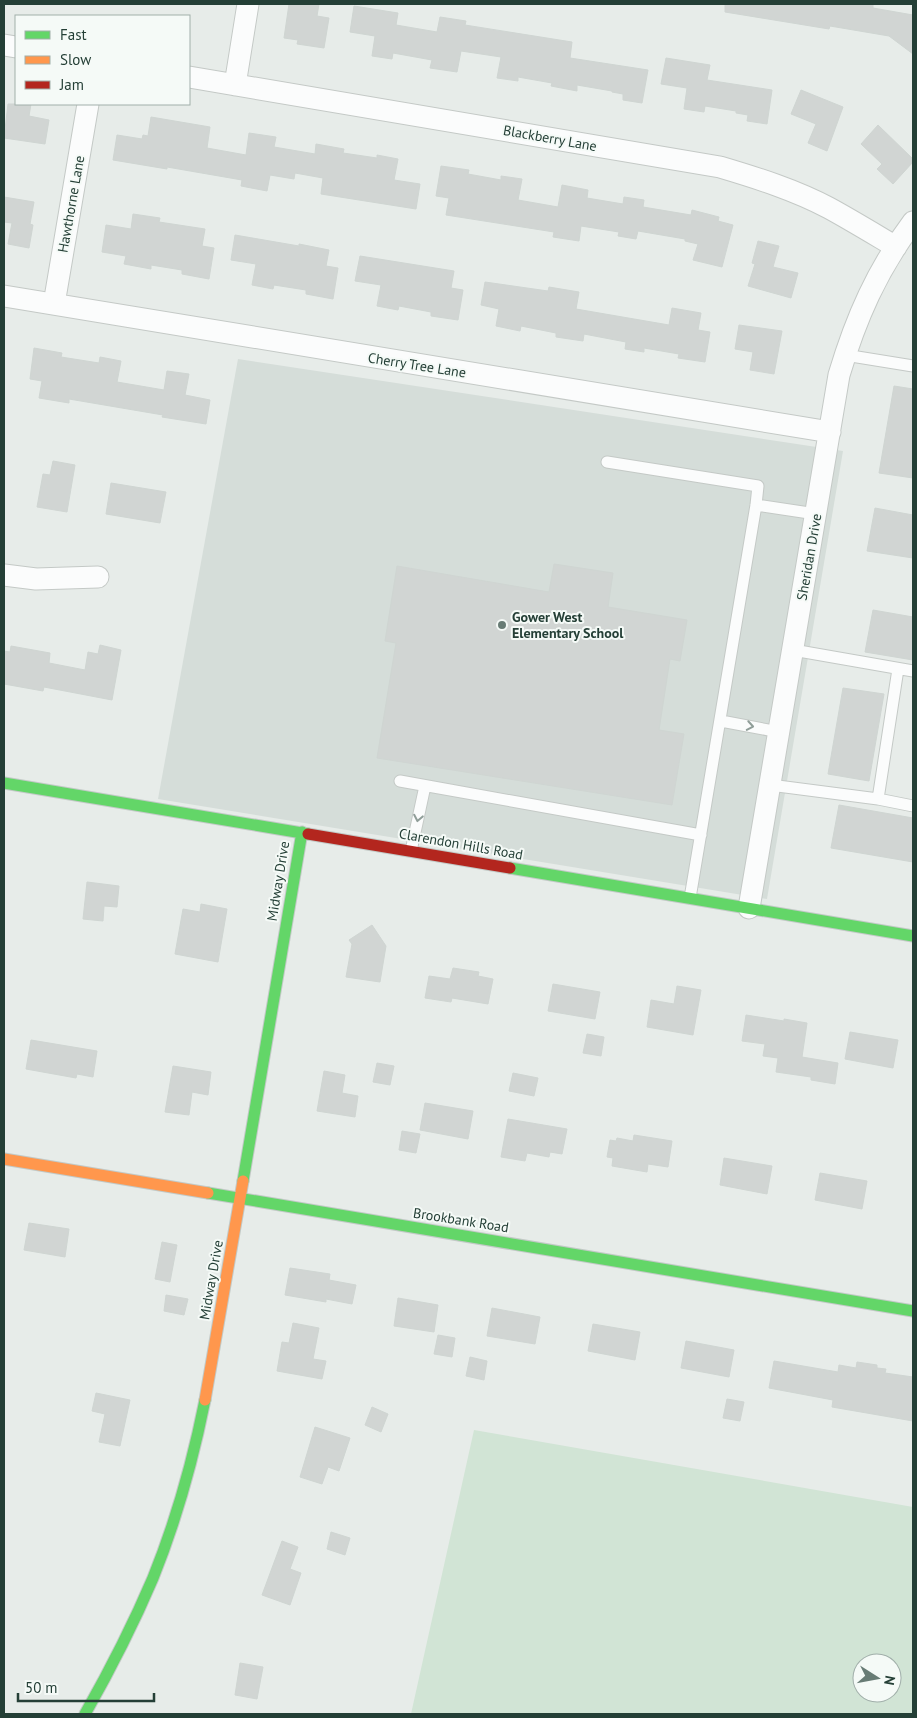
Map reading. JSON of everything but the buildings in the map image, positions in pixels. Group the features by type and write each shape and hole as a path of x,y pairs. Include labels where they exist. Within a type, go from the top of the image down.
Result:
{"street":[{"path":"235,84 248,4"},
{"name":"Blackberry Lane","path":"190,77 720,167 746,174 792,191 828,207 896,246"},
{"name":"Hawthorne Lane","path":"54,304 88,105"},
{"name":"Sheridan Drive","path":"749,908 839,375 851,336 866,299 896,246 913,222"},
{"name":"Cherry Tree Lane","path":"4,296 830,432"},
{"path":"4,575 36,579 98,577"},
{"name":"Clarendon Hills Road","path":"4,783 913,936"},
{"name":"Midway Drive","path":"85,1714 119,1652 142,1604 162,1554 181,1499 200,1424 302,832"},
{"name":"Brookbank Road","path":"4,1159 913,1311"}],"lane":[{"path":"845,355 913,366"},
{"path":"607,462 758,486 690,898"},
{"path":"756,505 816,514"},
{"path":"793,650 913,672"},
{"path":"878,799 898,669"},
{"path":"720,721 779,732"},
{"path":"400,781 701,835"},
{"path":"770,785 878,799 913,806"},
{"path":"411,851 424,786"}],"shaded area":[{"name":"Gower West Elementary School","path":"238,359 843,451 767,899 158,799"}],"green space":[{"path":"474,1430 913,1507 913,1714 411,1714"}],"traffic: fast":[{"path":"4,783 308,834"},
{"path":"243,1181 302,832"},
{"path":"510,868 913,936"},
{"path":"208,1193 913,1311"},
{"path":"85,1714 112,1664 153,1578 183,1490 205,1400"}],"traffic: slow":[{"path":"4,1159 208,1193"},
{"path":"205,1400 243,1181"}],"traffic: jam":[{"path":"308,834 510,868"}],"place":[{"name":"Gower West Elementary School","path":"502,625"}]}
